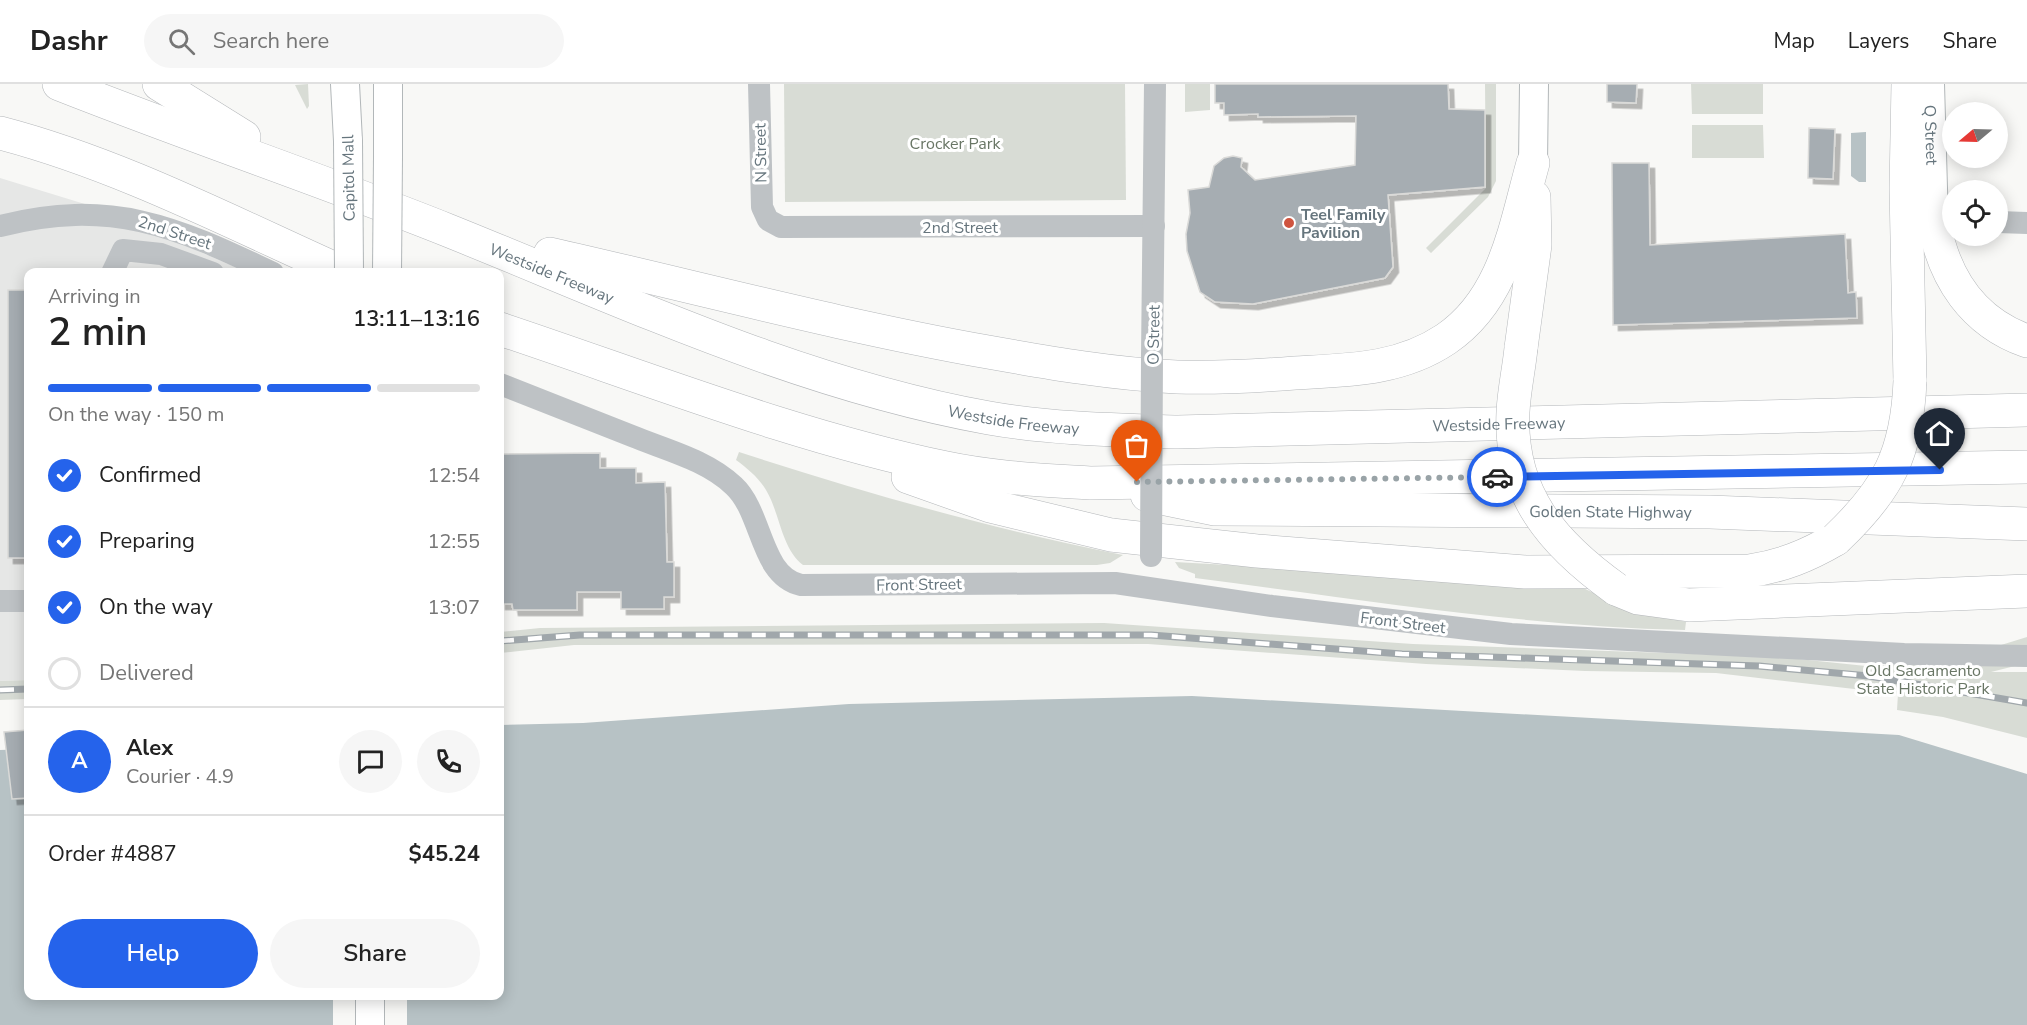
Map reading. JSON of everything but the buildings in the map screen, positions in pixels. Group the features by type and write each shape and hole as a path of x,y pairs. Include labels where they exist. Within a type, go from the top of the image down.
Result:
{"highway":[{"name":"Westside Freeway","path":"59,84 299,171 740,347 893,397 991,418 1081,428 1178,432 2027,410"},
{"path":"159,84 299,171"},
{"path":"794,427 885,469 990,506 1111,535 1257,550 1525,572 1749,571 1780,566 1809,555 1827,544 1859,518 1887,480 1902,443 1910,403 1906,188 1908,84"},
{"path":"0,133 86,161 333,268"},
{"path":"447,230 894,335 1071,366 1177,377 1358,370 1400,361 1424,351 1446,339 1477,311 1504,265 1533,163"},
{"path":"1533,163 1535,245 1513,412 1514,444 1522,480 1535,511 1557,540 1582,565 1616,589 1646,600 1689,605 2027,591"},
{"path":"1946,246 1947,270 1960,293 1978,312 1996,326 2027,341"},
{"path":"504,330 867,449 947,468 1023,479 1090,483 2027,467"},
{"name":"Golden State Highway","path":"1090,483 1215,509 1710,512 2027,524"}],"main road":[{"name":"Capitol Mall","path":"345,84 349,268"},
{"path":"387,268 388,84"},
{"path":"1533,163 1534,84"},
{"name":"Q Street","path":"1930,84 1942,202"},
{"path":"370,1000 370,1025"}],"street":[{"name":"N Street","path":"759,84 761,199 768,220"},
{"name":"O Street","path":"1150,587 1155,84"},
{"name":"2nd Street","path":"0,226 50,216 96,215 135,218 174,229 262,268"},
{"name":"2nd Street","path":"768,220 789,228 1154,226"},
{"path":"2008,222 2027,223"},
{"name":"2nd Street","path":"114,268 123,250 161,254 199,268"},
{"name":"Front Street","path":"504,386 684,457 718,473 736,488 750,506 771,561 782,576 801,585 1115,583 1272,606 1511,634 1904,654 2027,656"},
{"path":"0,601 24,601"}],"shaded area":[{"path":"1866,132 1866,182 1859,182 1851,176 1851,133"},
{"path":"0,178 101,209 237,268 24,268 24,680 0,681"},
{"path":"1192,696 1899,735 2027,774 2027,1025 0,1025 0,750 24,749 24,1000 504,1000 504,725 583,723 849,704"}],"green space":[{"path":"308,84 309,106 307,109 295,85"},
{"name":"Crocker Park","path":"784,84 1125,84 1126,200 785,202"},
{"path":"1185,84 1210,84 1210,110 1185,112"},
{"path":"1485,84 1496,84 1496,181 1488,197 1431,253 1426,248 1486,188"},
{"path":"1691,84 1763,84 1763,114 1692,114"},
{"path":"1692,125 1763,125 1764,158 1692,158"},
{"path":"739,452 929,509 1025,534 1123,555 1110,563 1097,565 803,565 785,540 766,490 760,481 736,460"},
{"path":"1175,562 1577,585 1625,608 1686,622 1685,630 1562,623 1378,603 1195,578 1195,574 1179,568"},
{"name":"Old Sacramento State Historic Park","path":"1104,623 1413,644 1779,657 1866,666 1923,663 1972,654 2027,637 2027,663 1991,672 2027,672 2027,738 1943,717 1897,710 1898,694 1716,673 1585,671 1426,664 1148,644 574,645 504,653 504,632 540,628"},
{"path":"24,680 24,699 0,700 0,681"}],"pier":[{"path":"333,1000 407,1000 407,1025 333,1025"}],"railway":[{"path":"504,641 580,635 1151,635 1402,654 1759,666 1869,676 2027,703"},
{"path":"0,690 24,689"}],"way so far":[{"path":"1137,482 1497,477"}],"place":[{"name":"Teel Family Pavilion","path":"1289,223"}],"route":[{"path":"1497,477 1940,470"}]}
